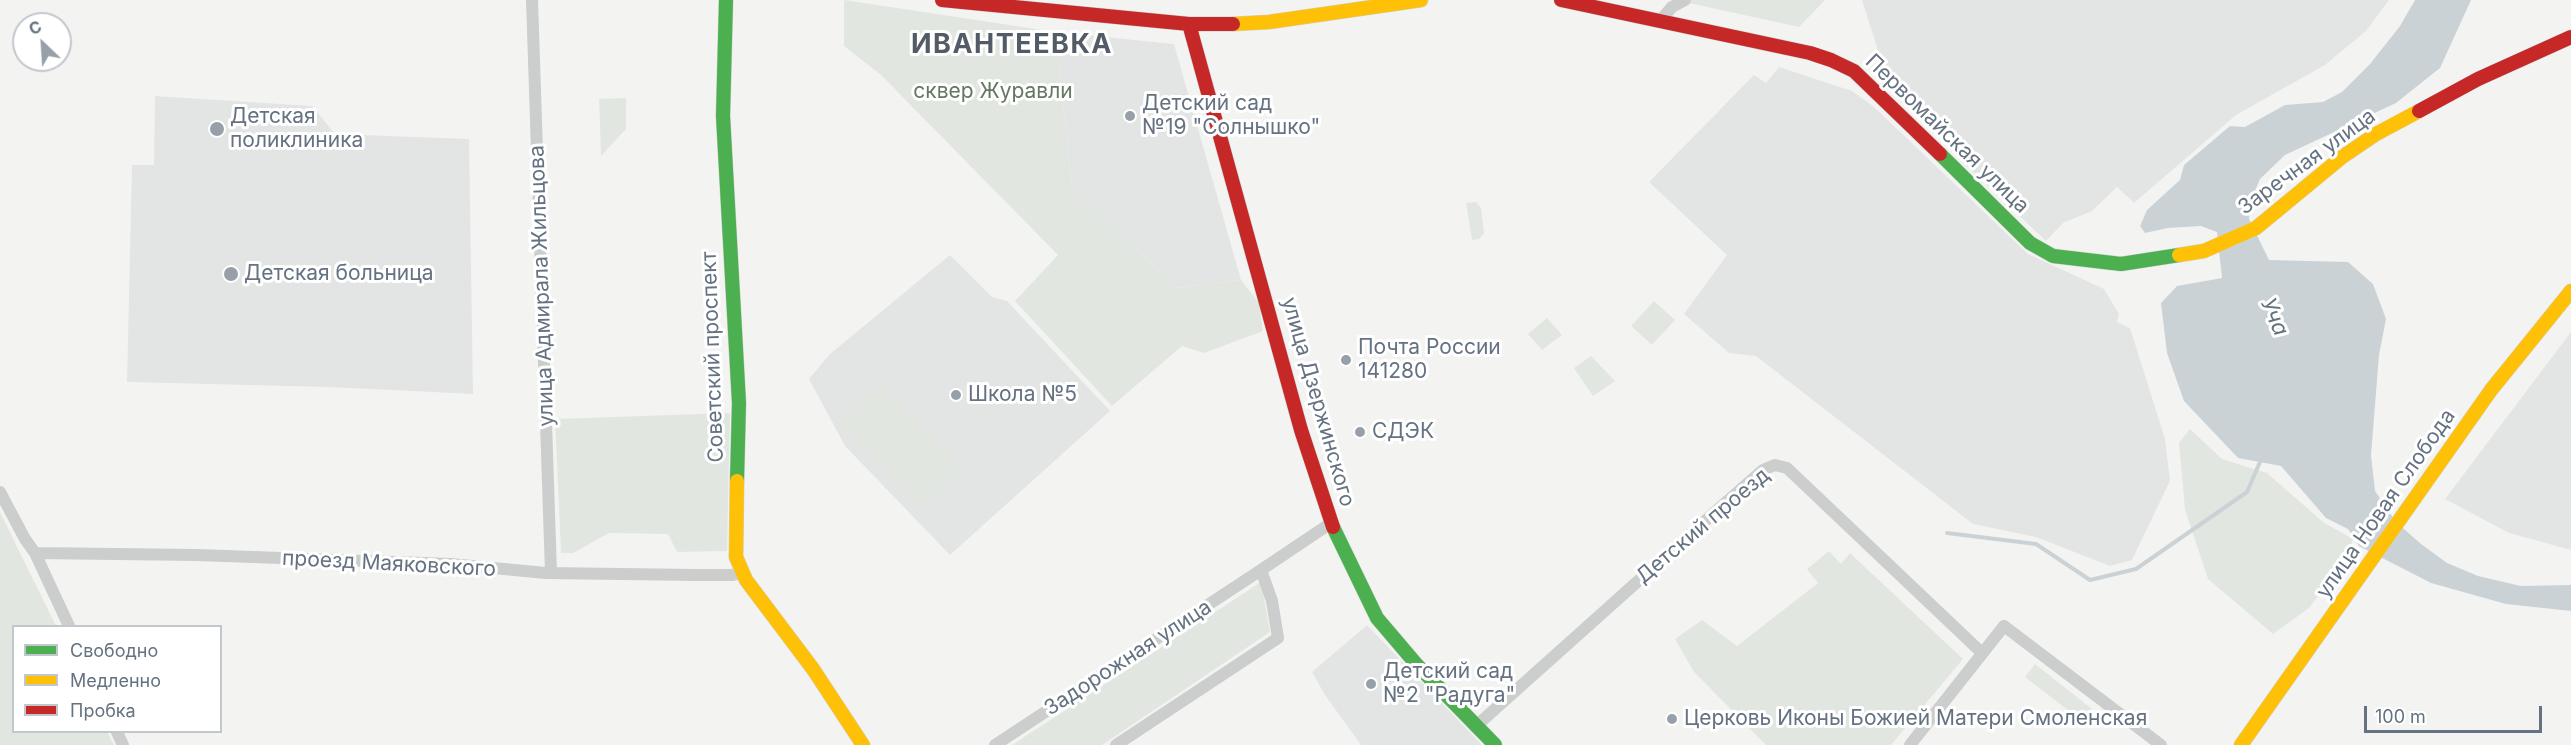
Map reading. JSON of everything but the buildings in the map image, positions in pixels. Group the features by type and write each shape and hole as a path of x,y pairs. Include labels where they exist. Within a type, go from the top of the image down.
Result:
{"main road":[{"name":"Советский проспект","path":"726,0 723,106 739,403 736,557 742,573 813,669 862,745"},
{"path":"942,0 1189,24 1269,22 1420,0"},
{"name":"Первомайская улица","path":"1562,0 1810,53 1854,71 2031,243 2053,256"},
{"name":"улица Дзержинского","path":"1189,24 1301,430 1330,523 1377,618 1475,727 1495,745"},
{"name":"Заречная улица","path":"2053,256 2121,264 2204,251 2256,228 2342,157 2376,134 2478,79 2571,37"},
{"name":"улица Новая Слобода","path":"2241,745 2491,390 2571,291"}],"street":[{"name":"улица Адмирала Жильцова","path":"532,0 551,573"},
{"path":"1660,21 1672,6 1685,0"},
{"name":"Детский проезд","path":"1475,727 1763,470 1775,465 1787,468 1982,653"},
{"path":"0,492 25,539 36,553 68,625"},
{"name":"Задорожная улица","path":"995,745 1330,523"},
{"name":"проезд Маяковского","path":"36,553 197,555 428,564 551,573 705,575 742,573"},
{"path":"1116,745 1278,638 1272,601 1261,570"},
{"path":"1910,745 2004,626 2161,745"}],"shaded area":[{"path":"1862,0 2389,0 2366,31 2325,65 2236,115 2134,203 2117,187 2092,211 2063,223 2046,241 1958,158 1948,131 1892,79 1881,60"},
{"name":"Детский сад №19 \"Солнышко\"","path":"1056,32 1174,44 1241,280 1178,288 1072,189"},
{"path":"1779,67 1852,91 1874,107 2028,254 2104,289 2119,314 2117,322 2130,328 2165,439 2170,481 2132,560 2110,566 2036,537 1973,524 1756,356 1729,353 1684,314 1727,255 1649,182 1754,75 1766,83"},
{"name":"Детская больница","path":"155,96 312,106 335,134 469,139 473,394 329,387 127,382 132,165 154,165"},
{"name":"Школа №5","path":"950,255 992,297 1007,301 1110,411 950,555 845,446 809,379 830,354"},
{"path":"2571,332 2571,550 2509,533 2445,499"},
{"name":"Детский сад №2 \"Радуга\"","path":"1367,625 1482,745 1361,745 1325,695 1312,672"}],"green space":[{"name":"сквер Журавли","path":"844,0 1056,32 1072,189 1178,288 1241,280 1259,303 1263,331 1204,353 1182,346 1112,406 1015,301 1058,255 881,75 844,46"},
{"path":"1675,0 1825,0 1799,27"},
{"path":"626,98 626,129 601,156 599,99"},
{"path":"1476,202 1481,208 1484,233 1479,239 1472,240 1466,203"},
{"path":"1654,301 1675,320 1652,345 1631,326"},
{"path":"1547,318 1562,335 1542,350 1528,334"},
{"path":"1591,356 1615,381 1593,396 1574,368"},
{"path":"881,382 962,470 919,509 838,421"},
{"path":"730,413 727,551 677,552 668,534 609,533 573,553 561,553 555,419"},
{"path":"2190,429 2222,459 2267,473 2323,522 2353,539 2347,558 2309,608 2273,634 2208,579 2185,510 2179,443"},
{"path":"0,512 56,625 12,625 12,733 108,733 114,745 0,745"},
{"path":"1829,551 1841,564 1850,553 1963,659 1891,745 1766,745 1694,672 1675,639 1702,620 1737,646 1818,583 1807,569"},
{"path":"1261,582 1270,632 1102,745 1012,745"},
{"path":"2035,664 2092,709 2082,721 2025,677"}],"water":[{"name":"Уча","path":"2415,0 2471,0 2440,68 2396,103 2285,155 2260,179 2251,200 2249,219 2269,260 2348,262 2373,284 2386,319 2379,355 2371,455 2375,491 2396,522 2447,563 2478,576 2521,586 2571,585 2571,611 2506,604 2431,583 2359,546 2348,529 2326,518 2281,466 2238,458 2184,401 2167,353 2161,303 2177,286 2222,278 2217,232 2201,226 2168,228 2145,233 2140,226 2147,210 2180,180 2184,165 2230,126 2245,127 2285,105 2323,102 2342,92 2370,64 2400,26"}],"waterway":[{"path":"1947,533 2036,544 2090,580 2136,569 2247,492 2260,462"}],"traffic: fast":[{"path":"726,0 723,116 739,403 737,481"},
{"path":"1940,154 2030,243 2053,256 2121,264 2179,255"},
{"path":"1333,527 1377,618 1417,665 1495,745"}],"traffic: slow":[{"path":"1233,24 1269,22 1421,0"},
{"path":"2179,255 2204,251 2256,228 2342,157 2376,134 2419,111"},
{"path":"2241,745 2491,390 2571,291"},
{"path":"737,481 736,557 746,580 813,669 863,745"}],"traffic: jam":[{"path":"942,0 1189,24 1233,24"},
{"path":"1561,0 1810,53 1831,60 1854,71 1940,154"},
{"path":"1189,24 1301,430 1333,527"},
{"path":"2419,111 2478,79 2571,37"}],"place":[{"name":"Детский сад №19 \"Солнышко\"","path":"1130,116"},
{"name":"Детская поликлиника","path":"217,129"},
{"name":"Детская больница","path":"231,274"},
{"name":"Почта России 141280","path":"1346,360"},
{"name":"Школа №5","path":"956,395"},
{"name":"СДЭК","path":"1360,432"},
{"name":"Детский сад №2 \"Радуга\"","path":"1371,684"},
{"name":"Церковь Иконы Божией Матери Смоленская","path":"1672,719"}],"district":[{"name":"ИВАНТЕЕВКА","path":"1012,45"}]}
